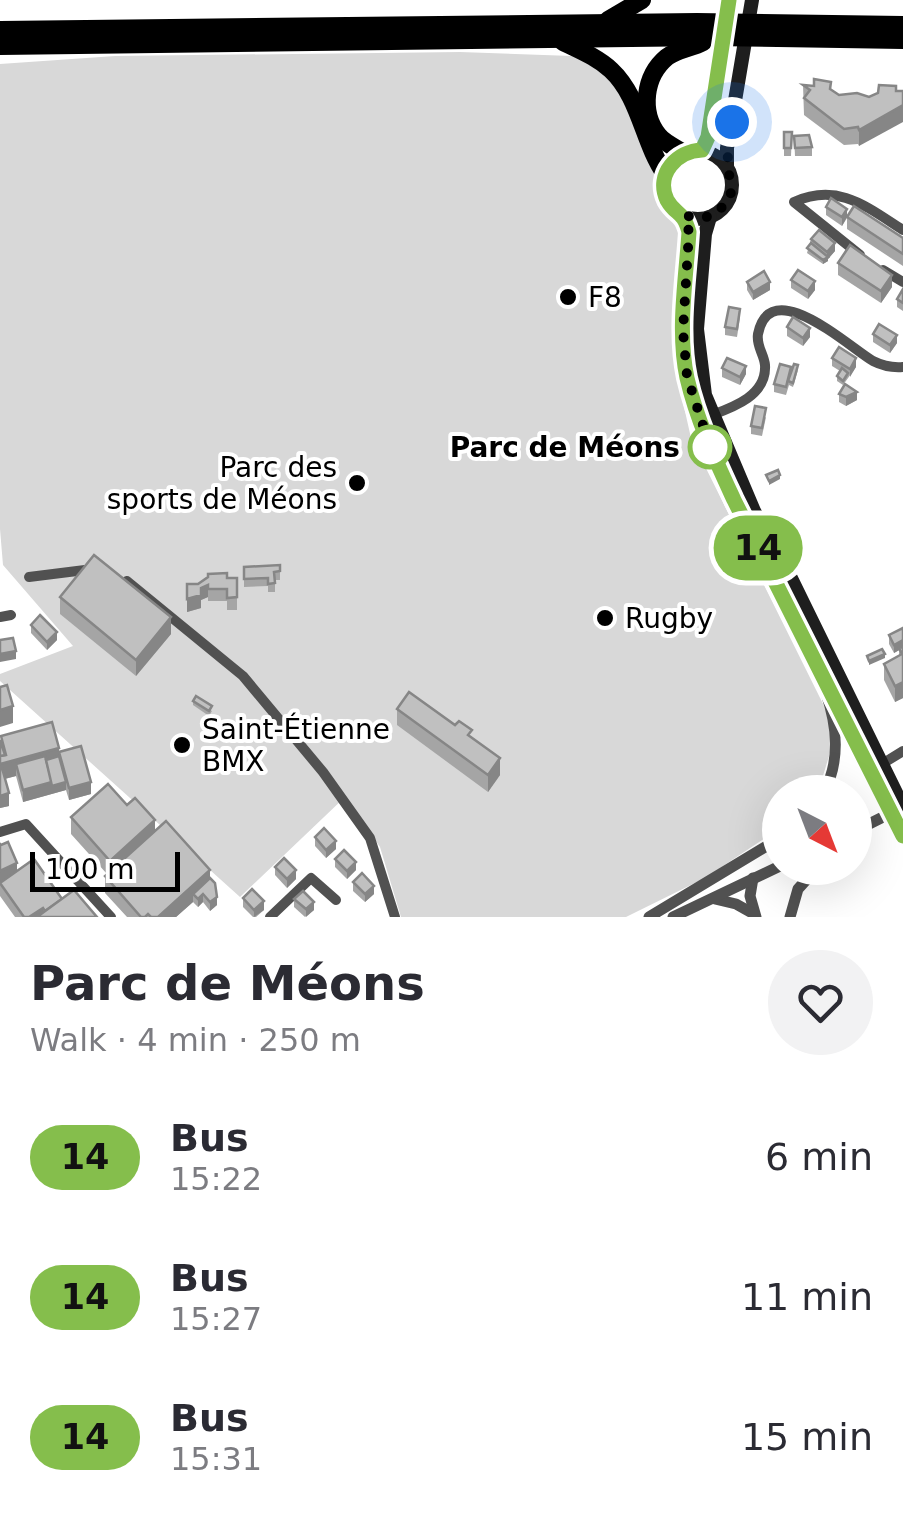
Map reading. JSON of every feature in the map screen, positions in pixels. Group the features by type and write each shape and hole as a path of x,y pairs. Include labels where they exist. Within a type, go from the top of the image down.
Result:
{"highway":[{"path":"604,24 642,0"},
{"path":"0,30 604,24 697,37"},
{"path":"5,48 697,37 903,24"},
{"path":"823,30 903,40"},
{"path":"693,152 658,135 646,110 648,86 656,69 697,37"},
{"path":"558,39 596,59 626,88 647,143 666,174"}],"main road":[{"path":"710,217 685,216 669,204 666,174 670,166 708,137 729,0"},
{"path":"727,166 752,0"},
{"path":"693,152 720,158 731,176 731,196 710,217 705,234 697,328 701,372 712,415 754,511 882,764 885,786 903,806"},
{"path":"685,216 689,232 683,331 687,376 712,453 813,656 885,786 903,836"}],"street":[{"path":"903,230 842,194 807,196 794,202 903,282"},
{"path":"712,415 737,406 751,396 762,380 765,365 757,338 762,324 773,313 784,310 801,313 876,363 903,368"},
{"path":"30,577 96,568 114,572 243,676 323,772 370,838 395,917"},
{"path":"813,656 836,721 833,775"},
{"path":"882,764 903,751"},
{"path":"885,786 903,844"},
{"path":"872,823 903,806"},
{"path":"0,832 26,824 111,917"},
{"path":"649,917 762,849"},
{"path":"673,917 762,874"},
{"path":"270,917 311,878 336,900"},
{"path":"753,878 750,896 755,916"},
{"path":"790,917 802,885"},
{"path":"715,899 736,904 755,916"}],"shaded area":[{"name":"Parc des sports de Méons","path":"460,52 572,56 589,61 620,89 657,172 660,200 679,227 675,367 691,438 831,720 830,753 823,775 762,775 762,840 705,878 626,917 401,917 380,847 345,797 240,897 0,681 0,674 73,646 3,565 0,64 115,56"}],"building":[{"path":"814,79 831,82 830,89 839,95 857,93 869,97 878,93 879,85 896,86 896,91 903,91 903,105 859,130 844,129 804,98 810,90 803,85 814,86"},
{"path":"784,132 792,132 791,148 784,148"},
{"path":"809,135 812,147 795,148 794,136"},
{"path":"831,198 847,209 842,217 826,207"},
{"path":"854,206 903,238 903,254 847,217"},
{"path":"819,230 835,243 827,252 811,239"},
{"path":"811,243 828,257 823,260 807,248"},
{"path":"850,245 892,275 881,291 838,263"},
{"path":"798,270 815,281 808,291 791,280"},
{"path":"764,271 770,282 753,292 747,282"},
{"path":"729,307 740,309 737,329 725,327"},
{"path":"793,317 810,328 803,338 787,327"},
{"path":"879,324 897,335 890,345 873,334"},
{"path":"839,347 856,358 850,369 832,358"},
{"path":"727,358 746,366 740,377 722,368"},
{"path":"780,364 791,367 786,387 774,384"},
{"path":"794,364 798,365 793,383 788,381"},
{"path":"842,368 848,373 843,381 837,376"},
{"path":"845,384 857,392 846,397 839,394"},
{"path":"755,406 766,408 762,428 751,426"},
{"path":"778,470 780,475 769,481 766,475"},
{"path":"94,555 171,617 136,660 60,597"},
{"path":"280,565 280,571 274,572 275,583 268,584 268,578 244,579 244,567"},
{"path":"227,573 227,578 237,578 237,597 227,598 227,589 208,589 208,585 201,588 201,595 187,599 187,584 198,584 208,574"},
{"path":"40,615 57,632 47,642 31,625"},
{"path":"903,628 903,640 894,645 889,635"},
{"path":"13,638 16,651 0,654 0,640"},
{"path":"903,647 903,682 895,686 884,664 902,654 899,648"},
{"path":"882,649 885,654 869,661 867,656"},
{"path":"7,685 13,706 0,710 0,687"},
{"path":"409,692 455,725 459,721 472,730 468,735 500,758 488,775 397,709"},
{"path":"196,696 212,706 209,711 193,701"},
{"path":"52,722 59,748 0,764 0,756 6,755 1,736"},
{"path":"81,746 91,782 69,788 59,752"},
{"path":"45,756 52,782 23,790 16,764"},
{"path":"59,756 66,782 52,786 46,760"},
{"path":"0,768 9,793 0,796"},
{"path":"108,784 127,805 135,798 155,820 110,861 71,817"},
{"path":"166,821 210,870 158,917 141,917 105,876"},
{"path":"324,828 336,841 326,850 315,837"},
{"path":"8,842 17,863 0,871 0,844"},
{"path":"344,850 356,862 347,871 335,859"},
{"path":"284,858 296,870 287,879 275,867"},
{"path":"34,859 62,899 45,911 43,908 24,917 0,883"},
{"path":"362,873 374,886 365,894 353,882"},
{"path":"210,878 217,897 210,902 203,894 198,899 193,894"},
{"path":"252,889 264,901 254,910 243,898"},
{"path":"74,890 97,917 37,917"},
{"path":"303,891 314,902 306,909 294,899"}],"bus line":[{"name":"14","path":"729,0 708,137 702,150 676,158 664,184 669,204 685,216 689,232 683,331 687,376 712,453 734,500 903,836"}],"place":[{"name":"F8","path":"568,297"},
{"name":"Parc de Méons","path":"710,447"},
{"name":"Parc des sports de Méons","path":"357,483"},
{"name":"Rugby","path":"605,618"},
{"name":"Saint-Étienne BMX","path":"182,745"}],"route":[{"path":"710,447 712,453 687,376 683,331 689,232 685,216 710,217 731,196 727,148 732,122"}]}
